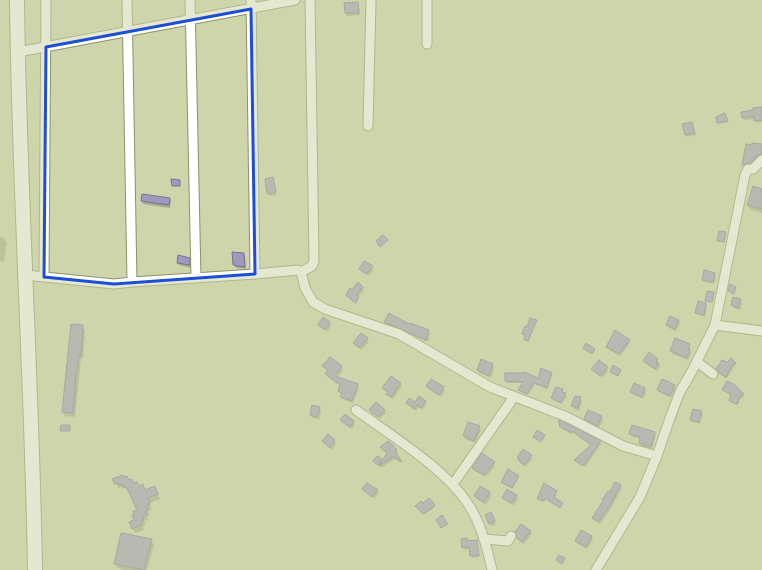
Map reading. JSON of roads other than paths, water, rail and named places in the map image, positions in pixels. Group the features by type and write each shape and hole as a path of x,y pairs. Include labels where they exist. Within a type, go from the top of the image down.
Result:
{"main road":[{"path":"17,0 25,275 34,462 35,570"}],"street":[{"path":"44,277 46,0"},
{"path":"127,0 132,282"},
{"path":"190,0 196,278"},
{"path":"18,52 190,20 251,5 295,0"},
{"path":"25,275 114,284 298,270 301,272 312,266 314,261 310,0"},
{"path":"368,126 371,0"},
{"path":"427,0 427,44"},
{"path":"251,5 255,274"},
{"path":"596,570 640,497 657,456 680,392 715,325 745,175 748,169 753,169 762,160"},
{"path":"301,272 305,288 313,302 325,309 399,334 476,380 514,397 568,418 623,446 657,456"},
{"path":"715,325 762,331"},
{"path":"697,362 713,374"},
{"path":"453,484 514,397"},
{"path":"356,410 419,456 453,484 469,505 481,530 492,570"},
{"path":"484,539 508,541 511,536"}]}
